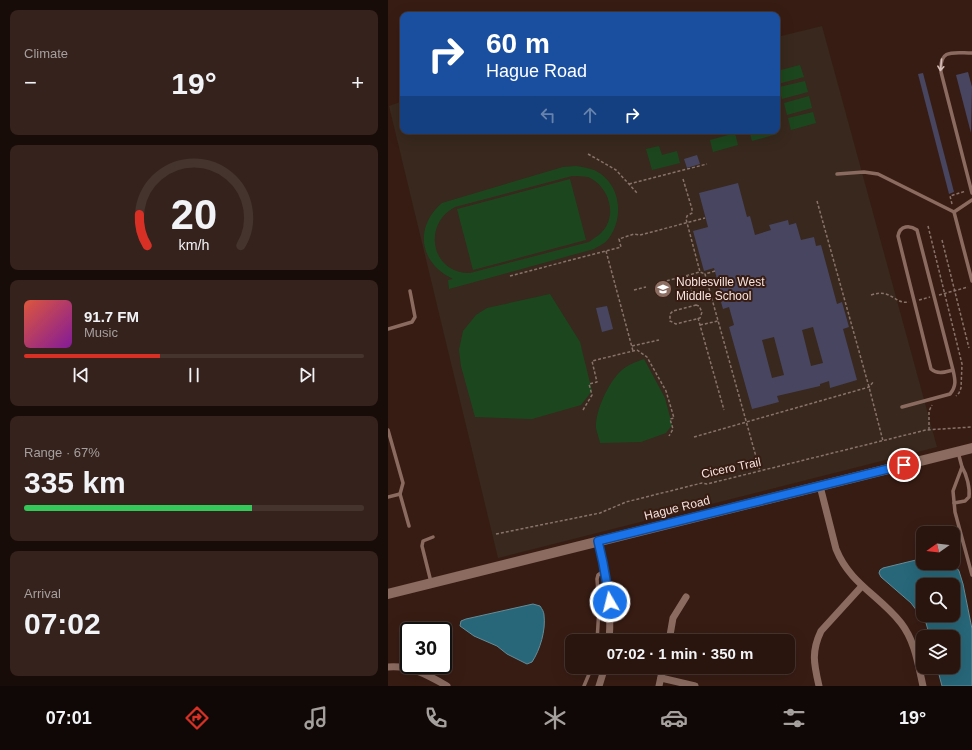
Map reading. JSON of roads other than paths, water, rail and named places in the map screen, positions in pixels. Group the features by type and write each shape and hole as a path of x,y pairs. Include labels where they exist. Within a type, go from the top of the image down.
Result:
{"main road":[{"name":"Hague Road","path":"388,594 972,448"}],"street":[{"path":"820,486 836,549 844,566 862,586 895,616 906,630 911,641 923,686"},
{"path":"598,541 605,570 610,602 610,634"},
{"path":"819,686 813,660 817,640 821,631 862,586"},
{"path":"670,634 673,618 686,597"},
{"path":"388,667 396,666 420,671 447,686"},
{"path":"599,686 603,674"},
{"path":"659,686 662,674"},
{"path":"661,678 695,686"}],"lane":[{"path":"972,53 949,53 943,57 940,64 972,193"},
{"path":"837,174 864,172 878,174 954,212 972,281"},
{"path":"954,212 972,200"},
{"path":"902,407 950,394 954,389 956,381 917,230 913,227 906,226 901,228 898,232 898,236 932,369 935,372 941,373 953,370"},
{"path":"388,329 412,322 415,317 410,291"},
{"path":"388,430 403,483 400,494 409,526"},
{"path":"954,503 965,500 968,497 970,490 958,452"},
{"path":"962,467 953,491 954,503 955,512 972,575"},
{"path":"388,497 400,494"},
{"path":"431,583 422,546 423,541 433,537"},
{"path":"597,634 599,608 597,579 600,573 605,570"},
{"path":"584,686 589,674"}],"water":[{"path":"916,560 916,570 958,570 963,584 972,629 972,686 942,686 939,674 960,674 960,630 928,630 925,622 960,622 960,578 916,578 916,610 911,603 881,577 879,573 880,570"},
{"path":"533,604 540,606 543,610 544,627 538,652 532,662 527,664 507,654 497,646 474,636 460,626 461,621 466,619"}],"place":[{"name":"Noblesville West Middle School","path":"663,289"}]}
